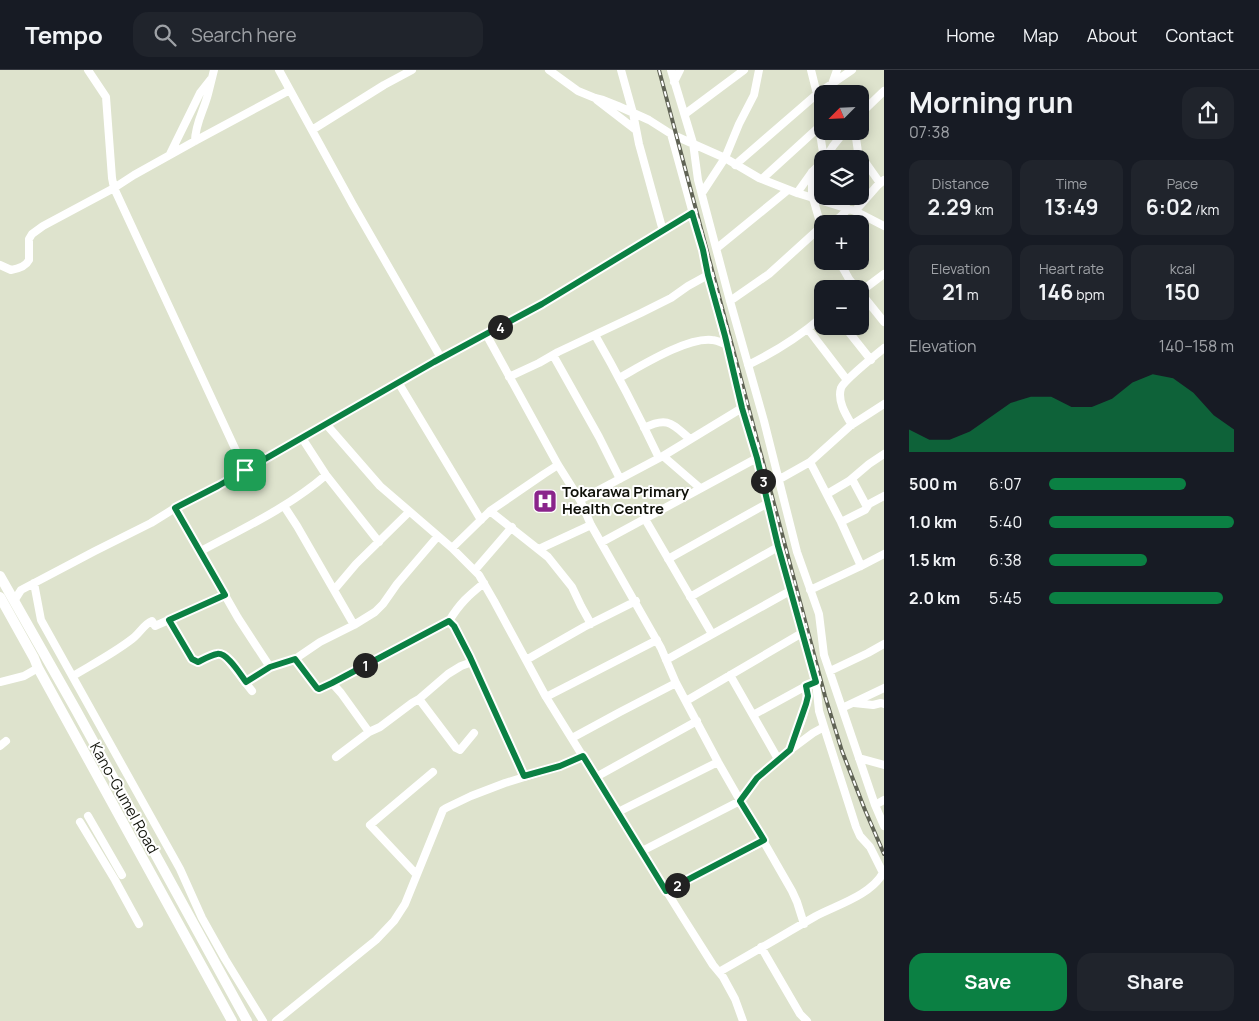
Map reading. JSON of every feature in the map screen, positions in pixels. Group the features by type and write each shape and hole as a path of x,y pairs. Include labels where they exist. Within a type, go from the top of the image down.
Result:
{"main road":[{"name":"Kano-Gumel Road","path":"0,576 247,1021"},
{"name":"Kano-Gumel Road","path":"0,598 232,1021"},
{"path":"140,851 151,846"}],"street":[{"path":"88,70 106,97 114,188 245,470"},
{"path":"195,141 197,124 214,70"},
{"path":"279,70 353,205 441,358"},
{"path":"312,130 384,85 412,70"},
{"path":"549,70 578,91 633,112 671,134 725,158 762,179 788,190 852,210 884,226"},
{"path":"621,70 663,231"},
{"path":"671,70 693,143 698,180 764,421 797,552 818,614 824,655 858,758 884,826"},
{"path":"674,82 680,70"},
{"path":"685,114 744,70"},
{"path":"702,193 725,158 754,95 759,70"},
{"path":"811,70 818,85"},
{"path":"832,84 837,70"},
{"path":"832,84 852,70"},
{"path":"169,155 200,93 211,79"},
{"path":"0,265 11,270 20,268 28,263 29,260 29,239 32,234 43,226 290,90"},
{"path":"869,105 884,91"},
{"path":"595,98 636,130"},
{"path":"735,165 814,100"},
{"path":"762,179 814,132"},
{"path":"671,134 703,250 778,546 816,682 819,711 856,827 860,836 870,847 884,874 881,882 719,972"},
{"path":"843,215 852,210 882,181 858,152 856,140"},
{"path":"797,193 812,172"},
{"path":"812,172 812,198 820,215"},
{"path":"716,248 788,190"},
{"path":"14,601 21,590 151,523 398,382 572,287 692,213"},
{"path":"730,301 769,274 814,234"},
{"path":"869,285 884,274"},
{"path":"509,378 671,298 708,275"},
{"path":"869,303 884,322"},
{"path":"748,365 766,356 814,324"},
{"path":"808,329 847,380"},
{"path":"486,334 657,640 676,683 718,762 798,902 804,924"},
{"path":"594,335 661,457 700,488"},
{"path":"851,335 870,360"},
{"path":"619,378 687,344 713,340 727,345"},
{"path":"852,425 843,410 840,395 841,388 847,380 884,348"},
{"path":"553,355 620,479"},
{"path":"398,382 481,520"},
{"path":"778,480 810,462 852,425 884,404"},
{"path":"580,500 661,457 742,408"},
{"path":"644,428 653,423 668,422 690,439"},
{"path":"326,424 375,480 475,570 484,583 546,697 713,966 719,972 735,999 743,1021"},
{"path":"302,438 326,475 379,542"},
{"path":"827,494 852,479 868,464 884,454"},
{"path":"602,542 757,458"},
{"path":"810,462 861,566"},
{"path":"452,548 490,511 558,465"},
{"path":"201,551 284,506 309,490 326,475"},
{"path":"852,479 867,507"},
{"path":"841,522 865,510 869,504 884,496"},
{"path":"668,559 768,503"},
{"path":"284,506 354,625"},
{"path":"175,508 242,624 270,667"},
{"path":"490,511 539,549 557,566 572,587 591,624"},
{"path":"334,590 356,564 409,512"},
{"path":"645,519 712,634"},
{"path":"539,549 592,525"},
{"path":"475,570 512,528"},
{"path":"246,682 270,667 295,659 320,642 375,612 438,536"},
{"path":"690,597 778,546"},
{"path":"810,590 884,554"},
{"path":"34,583 41,620 180,869 202,918 263,1021"},
{"path":"295,659 317,688 320,689 449,621 465,598 484,583"},
{"path":"666,660 790,591"},
{"path":"73,676 133,638 152,620 155,626 225,595"},
{"path":"526,660 591,624 636,602"},
{"path":"169,620 192,659 198,662 215,654 227,657 252,690"},
{"path":"449,621 459,635 524,776"},
{"path":"686,701 802,633"},
{"path":"546,697 657,640"},
{"path":"830,671 884,644"},
{"path":"336,757 369,732 385,724 420,699 448,674 460,666 472,662"},
{"path":"0,682 24,676 38,668"},
{"path":"730,675 778,759"},
{"path":"753,715 816,682"},
{"path":"332,683 369,732"},
{"path":"572,738 676,683"},
{"path":"790,750 808,696 806,686"},
{"path":"842,708 884,688"},
{"path":"420,699 456,748 460,750 474,733"},
{"path":"853,703 884,704"},
{"path":"596,777 697,721"},
{"path":"642,851 740,801 757,778 778,759 824,727"},
{"path":"276,1021 381,936 399,914 446,808 471,796 524,776 560,766 583,756"},
{"path":"858,758 884,765"},
{"path":"618,812 718,762"},
{"path":"416,874 370,825 433,772"},
{"path":"875,805 884,800"},
{"path":"88,816 122,875"},
{"path":"80,822 139,924"},
{"path":"666,891 764,840"},
{"path":"761,947 800,1014 807,1021"}],"railway":[{"path":"659,70 825,696 842,751 884,854"}],"place":[{"name":"Tokarawa Primary Health Centre","path":"545,501"}],"route":[{"path":"692,213 742,408 757,458 778,546 816,682 806,686 808,696 806,704 790,750 757,778 740,801 764,840 666,891 583,756 560,766 524,776 470,657 454,626 449,621 320,689 317,688 295,659 270,667 246,682 224,655 215,654 198,662 192,659 169,620 225,595 175,508 245,470 398,382 542,304 692,213"}]}
